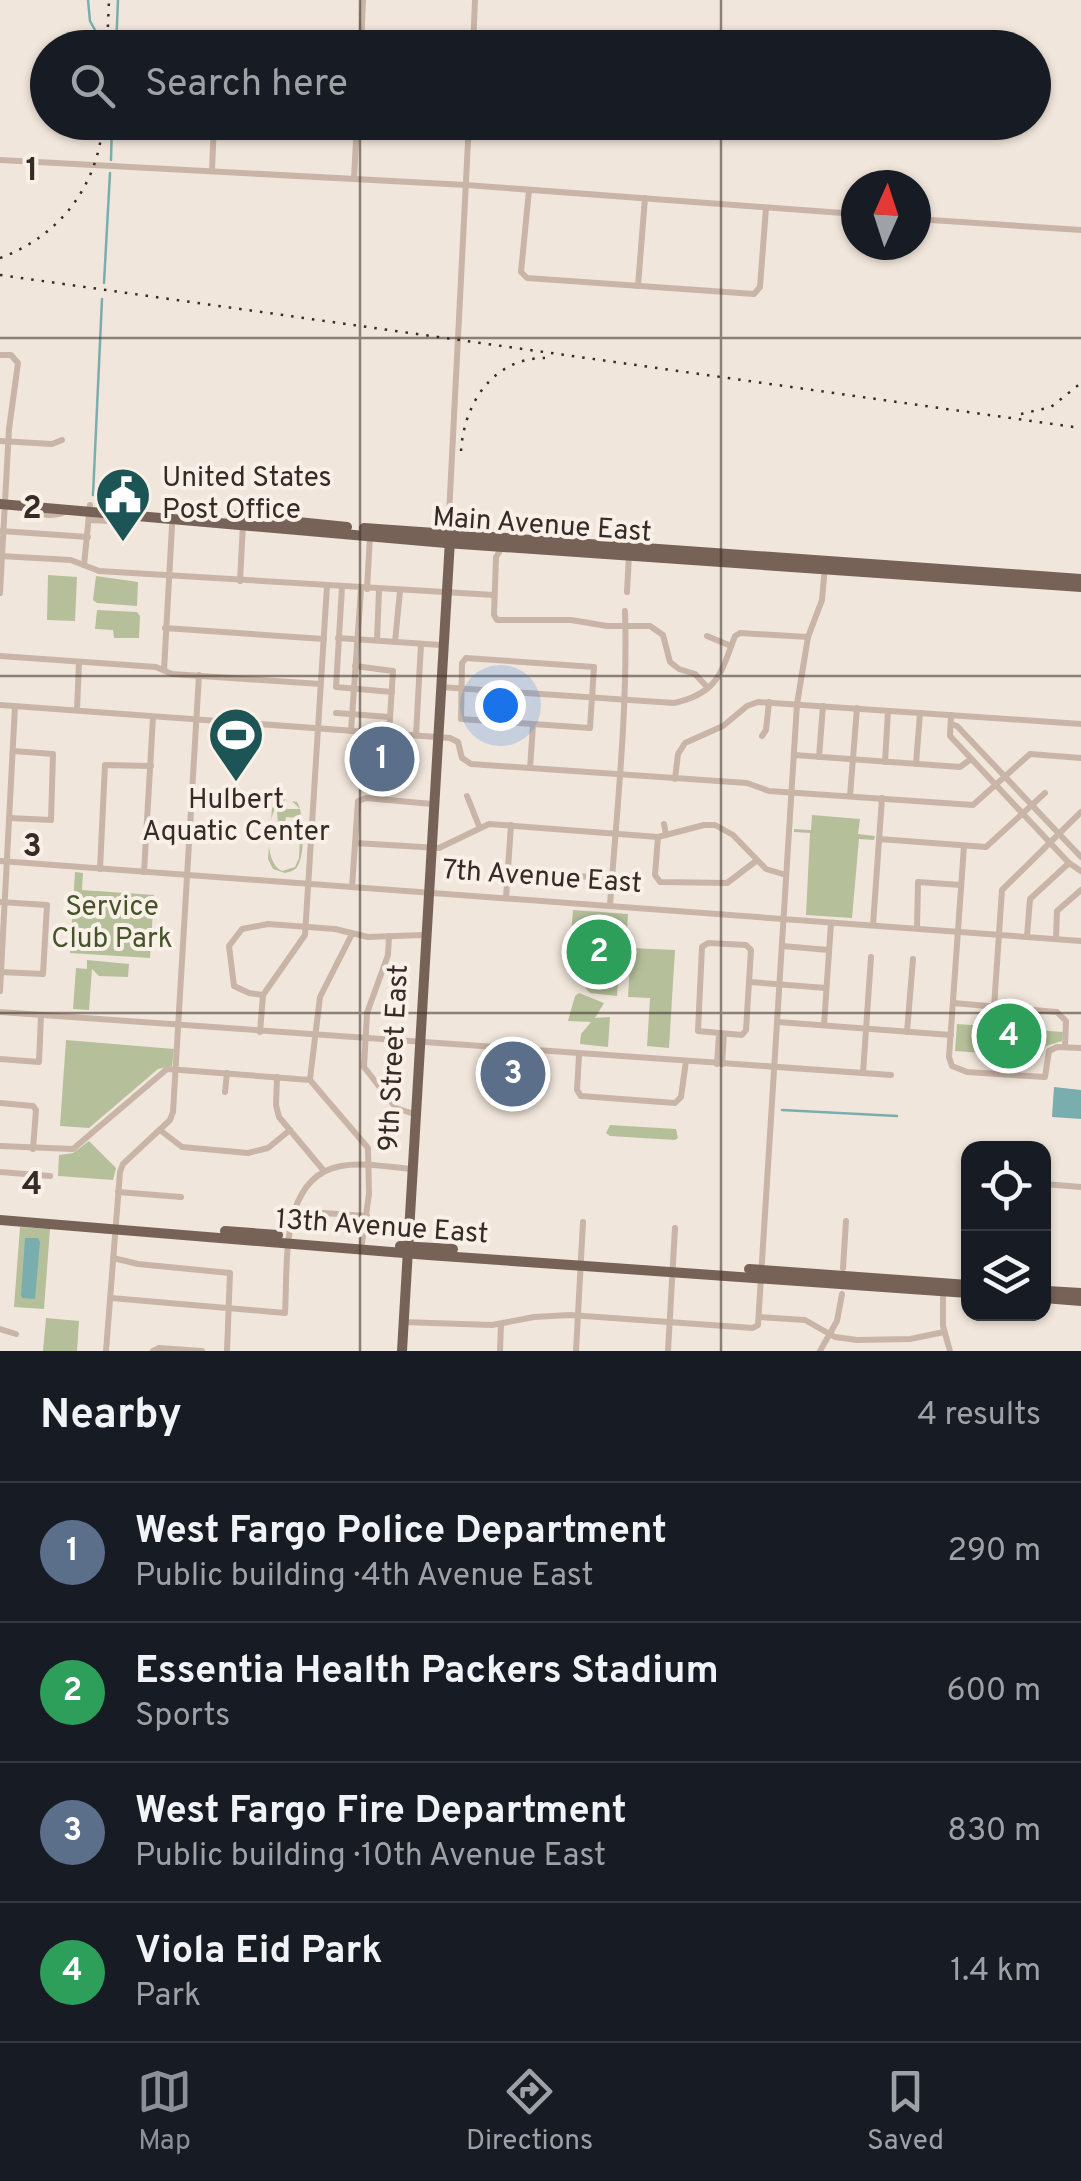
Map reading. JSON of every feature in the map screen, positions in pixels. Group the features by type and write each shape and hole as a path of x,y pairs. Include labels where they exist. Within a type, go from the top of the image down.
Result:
{"main road":[{"name":"Main Avenue East","path":"3,502 89,512 280,519 404,532 500,549 629,551"},
{"name":"Main Avenue East","path":"3,502 370,536 825,564 1081,586"},
{"path":"243,523 280,519"},
{"path":"370,536 374,532 404,532"},
{"name":"9th Street East","path":"399,1351 448,540"},
{"name":"Main Avenue East","path":"825,564 986,580 991,575 1081,579"},
{"name":"9th Street East","path":"424,950 426,921"},
{"name":"13th Avenue East","path":"0,1218 761,1274"},
{"name":"13th Avenue East","path":"291,1240 406,1249"},
{"path":"761,1274 961,1288"},
{"path":"761,1274 805,1281 881,1278 943,1287"},
{"path":"1051,1295 1081,1297"}],"street":[{"path":"362,30 363,0"},
{"path":"474,30 475,0"},
{"path":"212,171 213,140"},
{"path":"354,178 356,140"},
{"path":"448,540 469,140"},
{"path":"0,160 466,185 841,213"},
{"path":"528,190 523,276 638,286 758,292 766,208"},
{"path":"638,286 645,198"},
{"path":"931,219 1081,230"},
{"path":"0,355 11,355 18,364 14,409 4,441 0,593"},
{"path":"2,407 14,409"},
{"path":"4,441 52,444 62,440"},
{"path":"84,565 89,512 130,522"},
{"path":"240,581 243,523"},
{"path":"164,670 172,526"},
{"path":"2,531 88,537"},
{"path":"351,731 370,536"},
{"path":"500,549 495,618 646,625 660,631 670,662 695,674 708,688"},
{"path":"627,592 629,551"},
{"path":"1,556 71,560 99,571 494,595"},
{"path":"402,1322 502,1324 534,1316 578,1316 756,1328 798,704 808,637 822,600 825,564"},
{"path":"260,1032 263,994 303,940 306,927 327,586"},
{"path":"342,588 335,680 338,688 392,692"},
{"path":"376,640 380,590"},
{"path":"396,642 400,591"},
{"path":"610,905 626,611"},
{"path":"166,628 324,640"},
{"path":"439,686 674,702 708,688 721,674 735,636 740,633 808,637"},
{"path":"707,636 732,646"},
{"path":"338,638 442,646"},
{"path":"416,735 420,644"},
{"path":"0,656 320,684"},
{"path":"466,658 596,670 592,725 584,729 468,721 460,717 461,688 462,662 466,658"},
{"path":"76,711 80,662"},
{"path":"355,666 392,670 389,734"},
{"path":"106,1351 123,1164 160,1130 173,1112 199,676"},
{"path":"762,736 769,702"},
{"path":"675,778 678,754 685,744 722,726 752,704 920,713 951,720 1081,724"},
{"path":"0,706 437,737 455,739 467,763 746,783 769,791 973,805 1030,754 1081,758"},
{"path":"0,992 3,862 15,706"},
{"path":"819,757 823,706"},
{"path":"850,796 857,708"},
{"path":"885,762 888,711"},
{"path":"336,713 390,716"},
{"path":"916,764 920,713"},
{"path":"144,872 153,717"},
{"path":"951,720 950,736 1069,863 1081,870"},
{"path":"951,720 1081,858"},
{"path":"530,768 533,725"},
{"path":"9,818 48,820 52,815 54,754 13,752"},
{"path":"794,755 960,767 972,759"},
{"path":"100,869 106,765 151,766"},
{"path":"879,839 986,847 1045,793"},
{"path":"467,796 479,826"},
{"path":"352,887 358,801 366,798 432,804"},
{"path":"873,925 882,798"},
{"path":"994,1007 1004,886 1081,812"},
{"path":"664,824 656,880 727,883 756,861"},
{"path":"355,842 430,848 448,846 479,826 662,836 704,824 716,825 734,835 756,861 773,873 786,876"},
{"path":"506,898 511,826"},
{"path":"734,835 740,829"},
{"path":"964,846 952,1066 959,1070 1045,1077 1046,1054 1053,1048 1081,1048"},
{"name":"7th Avenue East","path":"3,862 1081,940"},
{"path":"1028,936 1030,899 1069,863"},
{"path":"556,875 612,878"},
{"path":"705,885 706,875"},
{"path":"916,928 918,882 961,885"},
{"path":"1056,939 1058,912 1081,890"},
{"path":"1,972 43,974 47,906 3,902"},
{"path":"824,1025 831,923"},
{"path":"263,994 249,994 234,986 230,946 242,929 306,927 352,934 423,935"},
{"path":"310,1080 320,997 352,934"},
{"path":"389,936 388,956 367,1012 364,1068 400,1111 414,1114"},
{"path":"704,944 750,947 745,1034 722,1034 698,1031 704,944"},
{"path":"782,946 829,950"},
{"path":"863,1073 871,957"},
{"path":"908,1032 913,959"},
{"path":"750,982 826,988"},
{"path":"953,1004 1060,1014 1066,1027 1065,1047"},
{"path":"0,1012 891,1075"},
{"path":"0,1059 39,1062 41,1015"},
{"path":"777,1022 951,1035"},
{"path":"720,1064 722,1034"},
{"path":"579,1054 578,1095 678,1102 686,1062"},
{"path":"0,1146 73,1149 160,1072 310,1080 362,1140 370,1155 362,1243"},
{"path":"226,1092 227,1073"},
{"path":"277,1077 277,1113 324,1171"},
{"path":"0,1103 33,1106 36,1110 33,1149"},
{"path":"160,1130 182,1147 248,1153 268,1148 290,1130"},
{"path":"111,1298 285,1313 294,1210 304,1188 324,1171 342,1166 412,1168"},
{"path":"0,1172 50,1176"},
{"path":"1051,1185 1081,1187"},
{"path":"118,1192 181,1197"},
{"path":"294,1210 367,1216"},
{"path":"821,1350 837,1321 846,1221"},
{"path":"576,1351 583,1222"},
{"path":"668,1351 675,1228"},
{"path":"113,1258 230,1273 227,1351"},
{"path":"943,1287 944,1332 950,1351"},
{"path":"759,1317 805,1320 830,1335 846,1339 879,1341 944,1332"},
{"path":"500,1351 502,1324"},
{"path":"0,1330 16,1334"},
{"path":"154,1351 202,1351"}],"green space":[{"path":"48,575 77,577 75,621 47,620"},
{"path":"96,576 138,582 137,606 97,603 93,600"},
{"path":"97,610 137,612 139,638 114,638 113,630 95,629"},
{"path":"277,808 300,809 299,818 286,817 284,830 278,829"},
{"path":"301,814 302,850 297,868 285,873 273,869 268,859 269,845 276,866 282,871 295,867"},
{"path":"812,815 860,819 858,834 875,836 874,840 859,839 852,918 806,915 810,833 794,829 811,830"},
{"name":"Service Club Park","path":"75,872 83,873 82,890 154,895 150,958 70,953"},
{"path":"573,910 628,914 625,964 619,965 617,996 590,993 580,982 570,948"},
{"path":"631,948 675,950 669,1048 647,1046 650,998 628,997"},
{"path":"87,960 129,964 128,977 99,976 92,969 89,1010 73,1009 76,968 87,969"},
{"path":"579,993 604,1003 595,1018 610,1017 608,1047 580,1044 581,1034 591,1022 568,1021"},
{"path":"957,1024 1063,1032 1062,1041 1046,1046 1041,1057 955,1051"},
{"path":"66,1040 174,1049 172,1066 158,1069 89,1128 60,1126"},
{"path":"610,1125 676,1129 678,1138 610,1136 606,1133"},
{"path":"89,1141 116,1168 113,1180 58,1176 59,1155 73,1153"},
{"path":"20,1227 50,1229 44,1309 14,1307"},
{"path":"46,1318 79,1321 77,1351 43,1351"}],"water":[{"path":"1054,1087 1081,1090 1081,1119 1052,1117"},
{"path":"25,1238 38,1238 40,1242 35,1299 21,1295"}],"waterway":[{"path":"88,0 95,30"},
{"path":"117,30 118,0"},
{"path":"111,160 112,140"},
{"path":"104,283 110,173"},
{"path":"93,495 102,299"},
{"path":"782,1110 897,1116"}],"railway":[{"path":"108,30 109,0"},
{"path":"0,258 41,236 72,206 93,167 101,140"},
{"path":"0,275 1081,428"},
{"path":"461,451 468,416 485,386 510,366 545,358"},
{"path":"1021,414 1051,407 1081,383"}],"place":[{"name":"United States Post Office","path":"123,544"},
{"name":"West Fargo Police Department","path":"382,759"},
{"name":"Hulbert Aquatic Center","path":"236,784"},
{"name":"Essentia Health Packers Stadium","path":"599,952"},
{"name":"Viola Eid Park","path":"1009,1036"},
{"name":"West Fargo Fire Department","path":"513,1074"}]}
